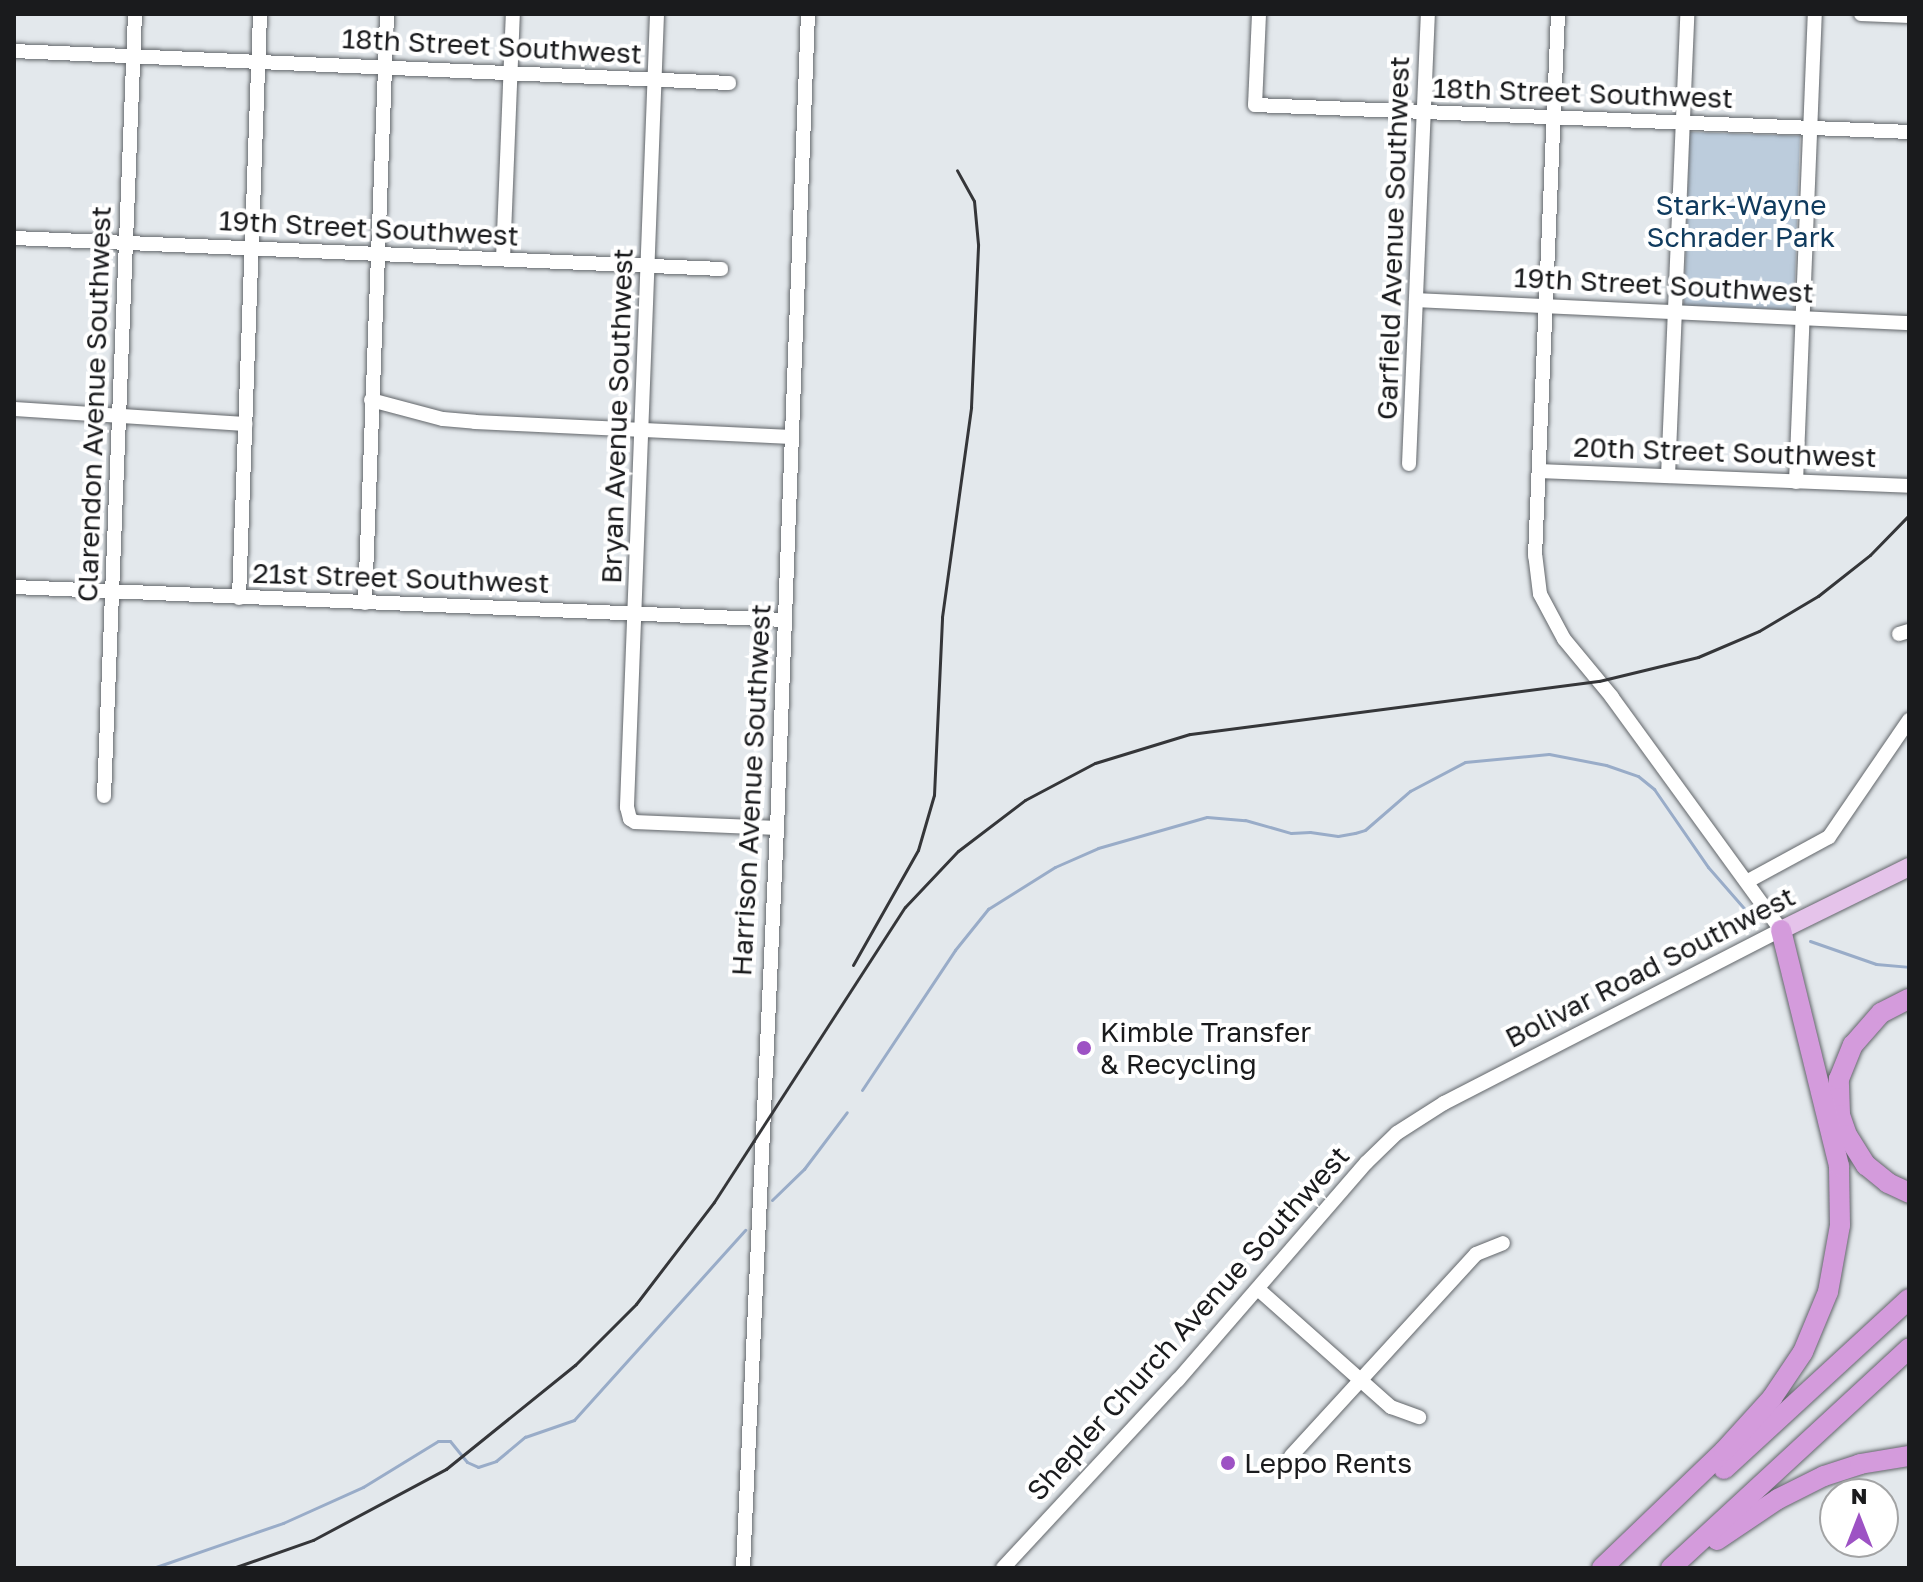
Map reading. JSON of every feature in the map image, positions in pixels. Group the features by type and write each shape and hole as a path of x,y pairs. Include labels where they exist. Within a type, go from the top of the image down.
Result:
{"highway":[{"path":"1781,930 1796,952 1847,1135 1866,1165 1888,1183 1909,1193"},
{"path":"1602,1568 1724,1451 1772,1398 1803,1352 1828,1292 1840,1225 1839,1166 1781,930"},
{"path":"1840,1114 1839,1079 1853,1045 1881,1013 1909,999"},
{"path":"1617,1568 1909,1299"},
{"path":"1671,1568 1909,1348"},
{"path":"1683,1568 1735,1527 1792,1492 1860,1464 1909,1456"}],"main road":[{"name":"Bolivar Road Southwest","path":"1781,930 1909,867"}],"street":[{"name":"Clarendon Avenue Southwest","path":"104,796 135,14"},
{"path":"239,598 260,14"},
{"path":"365,603 387,14"},
{"path":"503,259 513,14"},
{"name":"Bryan Avenue Southwest","path":"657,14 627,807 630,819 777,828"},
{"name":"Harrison Avenue Southwest","path":"743,1568 777,828 808,14"},
{"name":"18th Street Southwest","path":"1259,14 1255,105 1909,132"},
{"name":"Garfield Avenue Southwest","path":"1409,464 1428,14"},
{"path":"1558,14 1535,556 1540,594 1564,639 1612,697 1781,930"},
{"path":"1668,476 1687,14"},
{"path":"1796,482 1815,14"},
{"path":"1861,14 1909,16"},
{"name":"18th Street Southwest","path":"14,51 729,83"},
{"name":"19th Street Southwest","path":"14,238 721,269"},
{"name":"19th Street Southwest","path":"1416,300 1909,323"},
{"path":"371,400 454,420 792,437"},
{"path":"14,409 246,424"},
{"name":"20th Street Southwest","path":"1539,471 1909,486"},
{"name":"21st Street Southwest","path":"14,587 785,620"},
{"path":"1748,881 1829,837 1909,720"},
{"name":"Bolivar Road Southwest","path":"1417,1119 1781,930"},
{"name":"Shepler Church Avenue Southwest","path":"1003,1568 1258,1289 1366,1163 1417,1119"},
{"path":"1291,1456 1476,1254 1503,1243"},
{"path":"1258,1289 1391,1407 1419,1417"}],"green space":[{"name":"Stark-Wayne Schrader Park","path":"1690,132 1800,136 1794,310 1684,306"}],"waterway":[{"path":"862,1090 955,950 988,909 1055,867 1098,848 1207,817 1245,820 1291,833 1338,836 1355,833 1365,830 1410,791 1465,762 1549,754 1606,765 1638,776 1654,789 1708,867 1756,922"},
{"path":"1810,941 1876,964 1909,967"},
{"path":"772,1200 804,1169 847,1112"},
{"path":"153,1568 283,1523 363,1487 438,1441 450,1441 467,1462 478,1467 496,1461 525,1437 574,1420 745,1230"}],"railway":[{"path":"853,965 918,850 934,795 942,617 971,407 978,244 974,201 957,170"},
{"path":"233,1568 313,1540 446,1469 575,1365 636,1304 714,1202 905,907 958,851 1025,800 1095,763 1190,734 1599,681 1698,657 1759,631 1818,596 1870,555 1909,515"}],"place":[{"name":"Kimble Transfer & Recycling","path":"1084,1048"},
{"name":"Leppo Rents","path":"1228,1463"}]}
